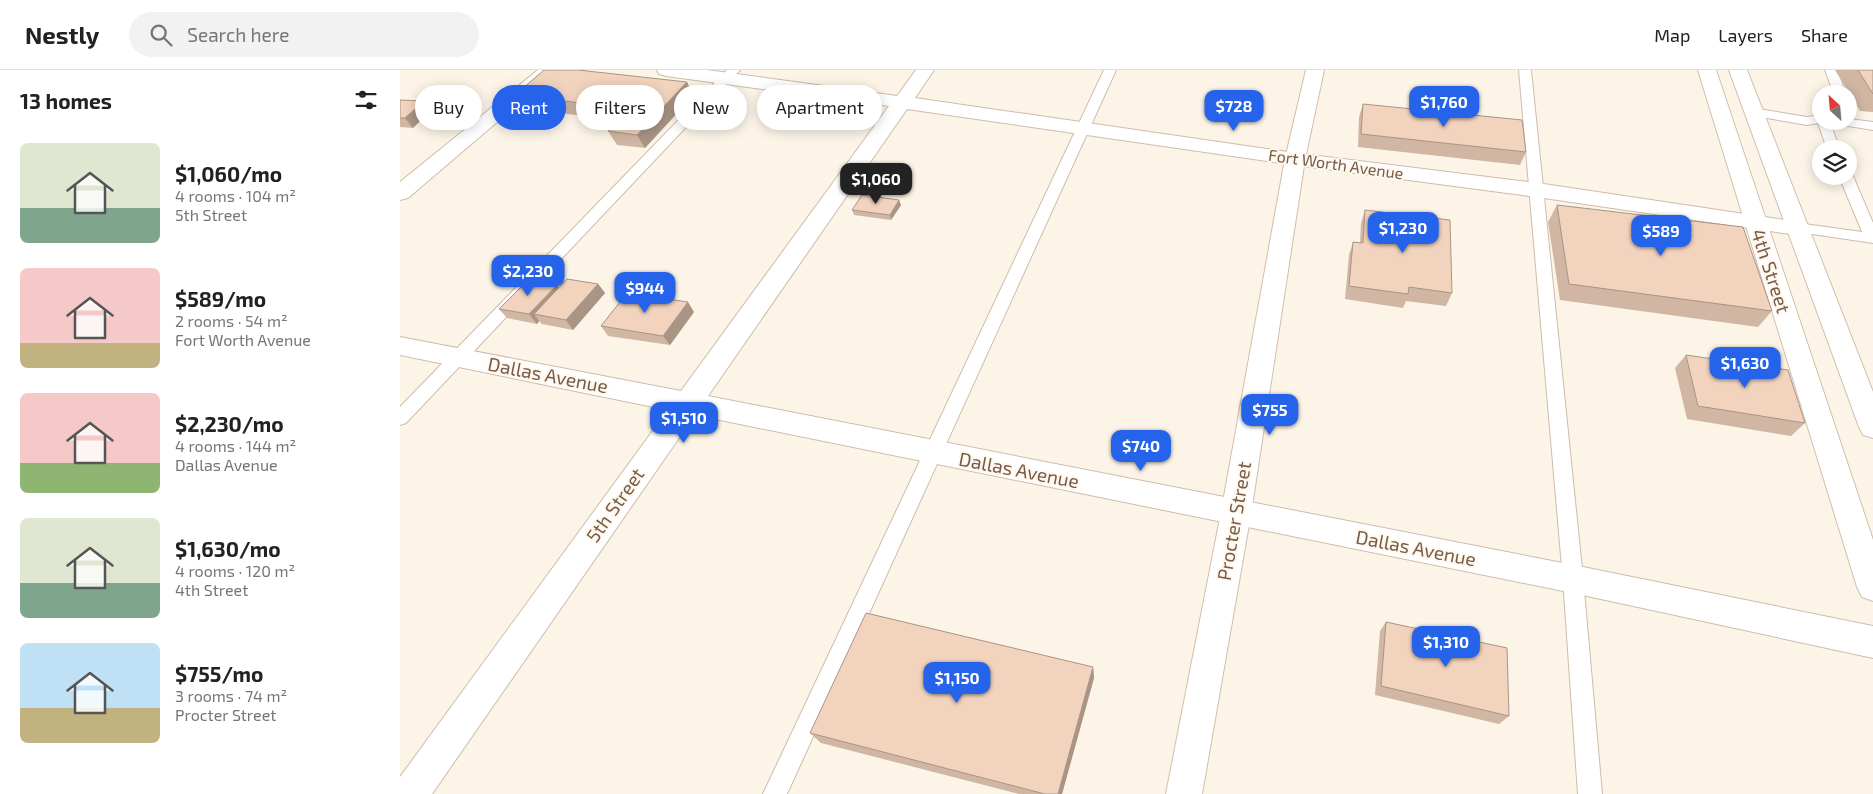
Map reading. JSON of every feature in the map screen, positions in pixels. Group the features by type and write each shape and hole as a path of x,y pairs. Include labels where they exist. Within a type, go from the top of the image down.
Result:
{"street":[{"path":"400,193 549,70"},
{"name":"Fort Worth Avenue","path":"666,70 730,74 901,103 1083,127 1295,159 1537,190 1797,228"},
{"name":"5th Street","path":"410,794 924,70"},
{"name":"Procter Street","path":"1184,794 1236,513 1295,159 1315,70"},
{"name":"4th Street","path":"1707,70 1739,164 1755,222 1873,586"},
{"name":"4th Street","path":"1738,70 1797,228 1865,385 1873,427"},
{"name":"Dallas Avenue","path":"400,346 1573,579 1873,642"}],"lane":[{"path":"775,794 1110,70"},
{"path":"1526,70 1573,579 1590,794"},
{"path":"1831,70 1837,85"},
{"path":"400,418 730,74"},
{"path":"1753,112 1812,121"},
{"path":"1858,124 1873,126"},
{"path":"1797,228 1872,238 1850,185"}],"building":[{"path":"544,70 578,70 687,82 684,85 674,85 674,96 664,106 664,85 576,85 576,102 566,101 566,85 527,85"},
{"path":"1858,70 1873,70 1873,94"},
{"path":"400,100 415,101 415,109 405,118 400,118"},
{"path":"1363,104 1522,120 1526,152 1361,134"},
{"path":"609,130 642,130 637,135"},
{"path":"862,195 899,200 890,215 852,210"},
{"path":"1557,205 1743,227 1772,311 1569,284"},
{"path":"1365,210 1450,220 1452,293 1409,287 1408,294 1349,286 1353,242 1363,243"},
{"path":"567,279 598,284 566,320 534,314"},
{"path":"528,280 557,285 529,314 499,309"},
{"path":"627,293 688,302 663,336 601,326"},
{"path":"1686,355 1788,370 1805,423 1698,406"},
{"path":"866,613 1093,667 1058,794 1045,794 810,733"},
{"path":"1386,622 1507,648 1509,716 1381,686"}]}
